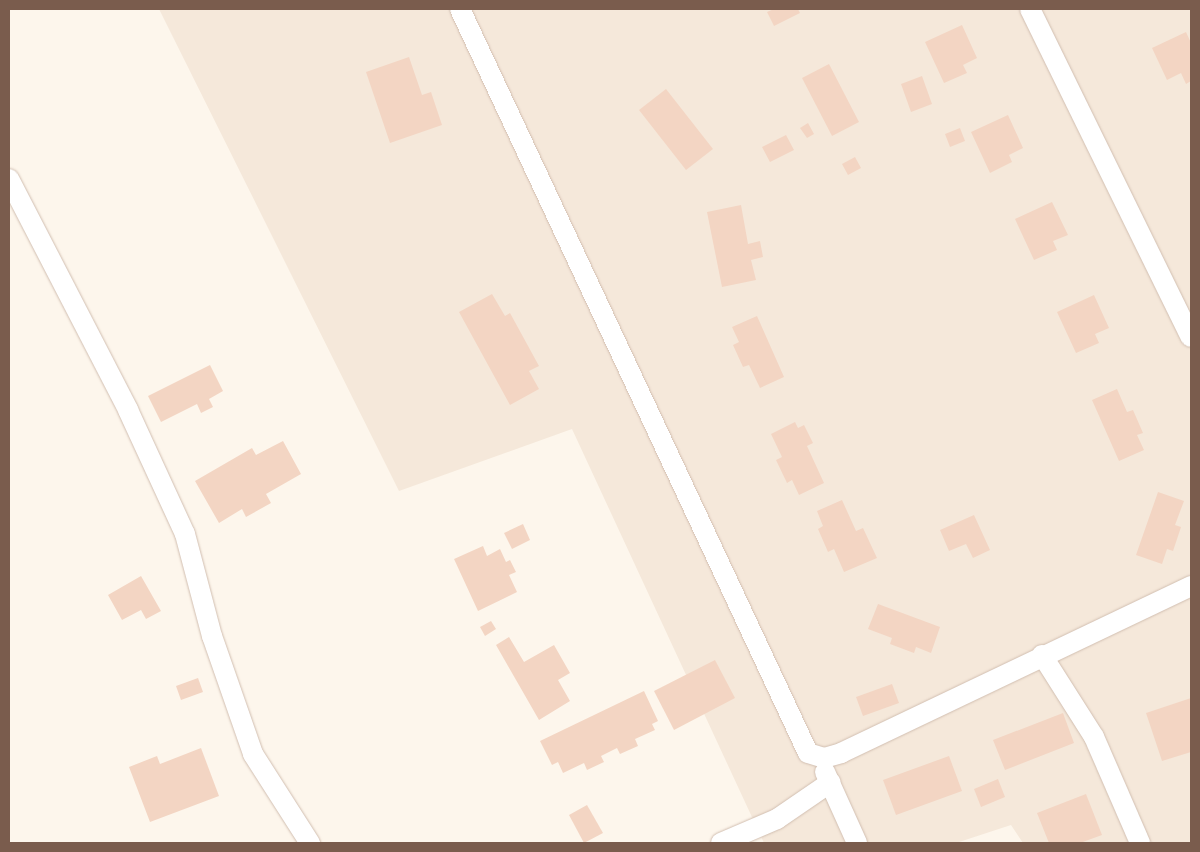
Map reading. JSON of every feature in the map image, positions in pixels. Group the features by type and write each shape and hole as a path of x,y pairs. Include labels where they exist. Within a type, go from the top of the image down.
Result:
{"street":[{"path":"460,9 796,734 816,758 830,782 857,843"},
{"path":"1030,9 1191,337"},
{"path":"9,179 128,410 184,534 212,636 253,754 310,843"},
{"path":"816,758 841,752 1042,655 1191,586"},
{"path":"1042,655 1094,737 1140,843"},
{"path":"721,843 777,819 830,782"}],"shaded area":[{"path":"159,9 1191,9 1191,843 1023,843 1011,825 956,843 764,843 572,429 399,491"}],"building":[{"path":"774,9 798,9 800,13 774,26 767,12"},
{"path":"962,25 977,58 963,65 967,73 944,83 925,42"},
{"path":"1186,32 1191,43 1191,81 1186,84 1181,73 1167,80 1152,48"},
{"path":"409,57 422,95 431,92 442,125 390,143 366,72"},
{"path":"829,64 859,122 832,136 802,78"},
{"path":"922,76 932,104 911,112 901,84"},
{"path":"666,89 713,149 686,170 639,110"},
{"path":"1008,115 1023,148 1009,155 1012,162 990,173 971,132"},
{"path":"808,123 814,134 807,138 800,128"},
{"path":"960,128 965,141 950,147 945,134"},
{"path":"786,135 794,150 770,162 762,147"},
{"path":"855,157 861,168 848,175 842,164"},
{"path":"1052,202 1068,235 1053,241 1057,250 1034,260 1015,219"},
{"path":"741,205 748,244 760,241 763,257 751,260 756,280 722,287 707,212"},
{"path":"492,294 505,316 510,313 539,366 529,371 539,389 510,405 459,312"},
{"path":"1094,295 1109,328 1095,334 1099,343 1076,353 1057,312"},
{"path":"757,316 784,377 760,388 749,365 743,367 733,345 739,342 732,327"},
{"path":"210,365 223,391 209,399 213,407 201,413 197,404 161,422 148,396"},
{"path":"1117,389 1127,412 1133,410 1143,433 1137,435 1144,450 1119,461 1092,400"},
{"path":"795,422 798,428 804,425 813,443 807,446 824,483 799,495 792,480 787,483 776,460 782,457 771,434"},
{"path":"283,441 301,474 266,494 271,503 246,517 242,509 219,523 195,481 252,448 256,455"},
{"path":"1158,492 1184,501 1175,525 1181,527 1173,551 1167,549 1162,564 1136,555"},
{"path":"842,500 856,531 863,528 877,558 844,572 834,549 828,552 818,529 823,526 817,511"},
{"path":"974,515 990,550 973,558 966,544 949,551 940,530"},
{"path":"523,524 530,540 512,549 504,533"},
{"path":"483,546 487,556 500,549 506,562 510,560 516,572 509,575 517,592 478,611 454,559"},
{"path":"141,576 161,611 146,619 141,610 122,620 108,595"},
{"path":"878,604 940,627 931,653 916,647 914,653 890,644 892,638 868,629"},
{"path":"491,621 496,629 485,636 480,627"},
{"path":"509,637 524,662 554,645 570,673 558,680 570,701 539,720 496,645"},
{"path":"715,660 735,698 674,730 654,691"},
{"path":"198,678 203,692 181,700 176,686"},
{"path":"892,684 899,703 863,716 856,697"},
{"path":"644,691 658,721 652,724 655,730 635,739 638,746 620,754 617,748 601,756 604,762 587,770 584,763 563,773 558,762 552,765 540,741"},
{"path":"1191,698 1191,752 1162,761 1146,713"},
{"path":"1063,713 1074,743 1005,770 993,740"},
{"path":"201,748 219,796 150,822 129,767 157,756 160,764"},
{"path":"949,756 962,791 896,815 883,780"},
{"path":"998,779 1005,797 981,807 974,789"},
{"path":"1086,794 1102,835 1080,843 1049,843 1037,813"},
{"path":"587,805 603,833 584,843 569,815"}]}
